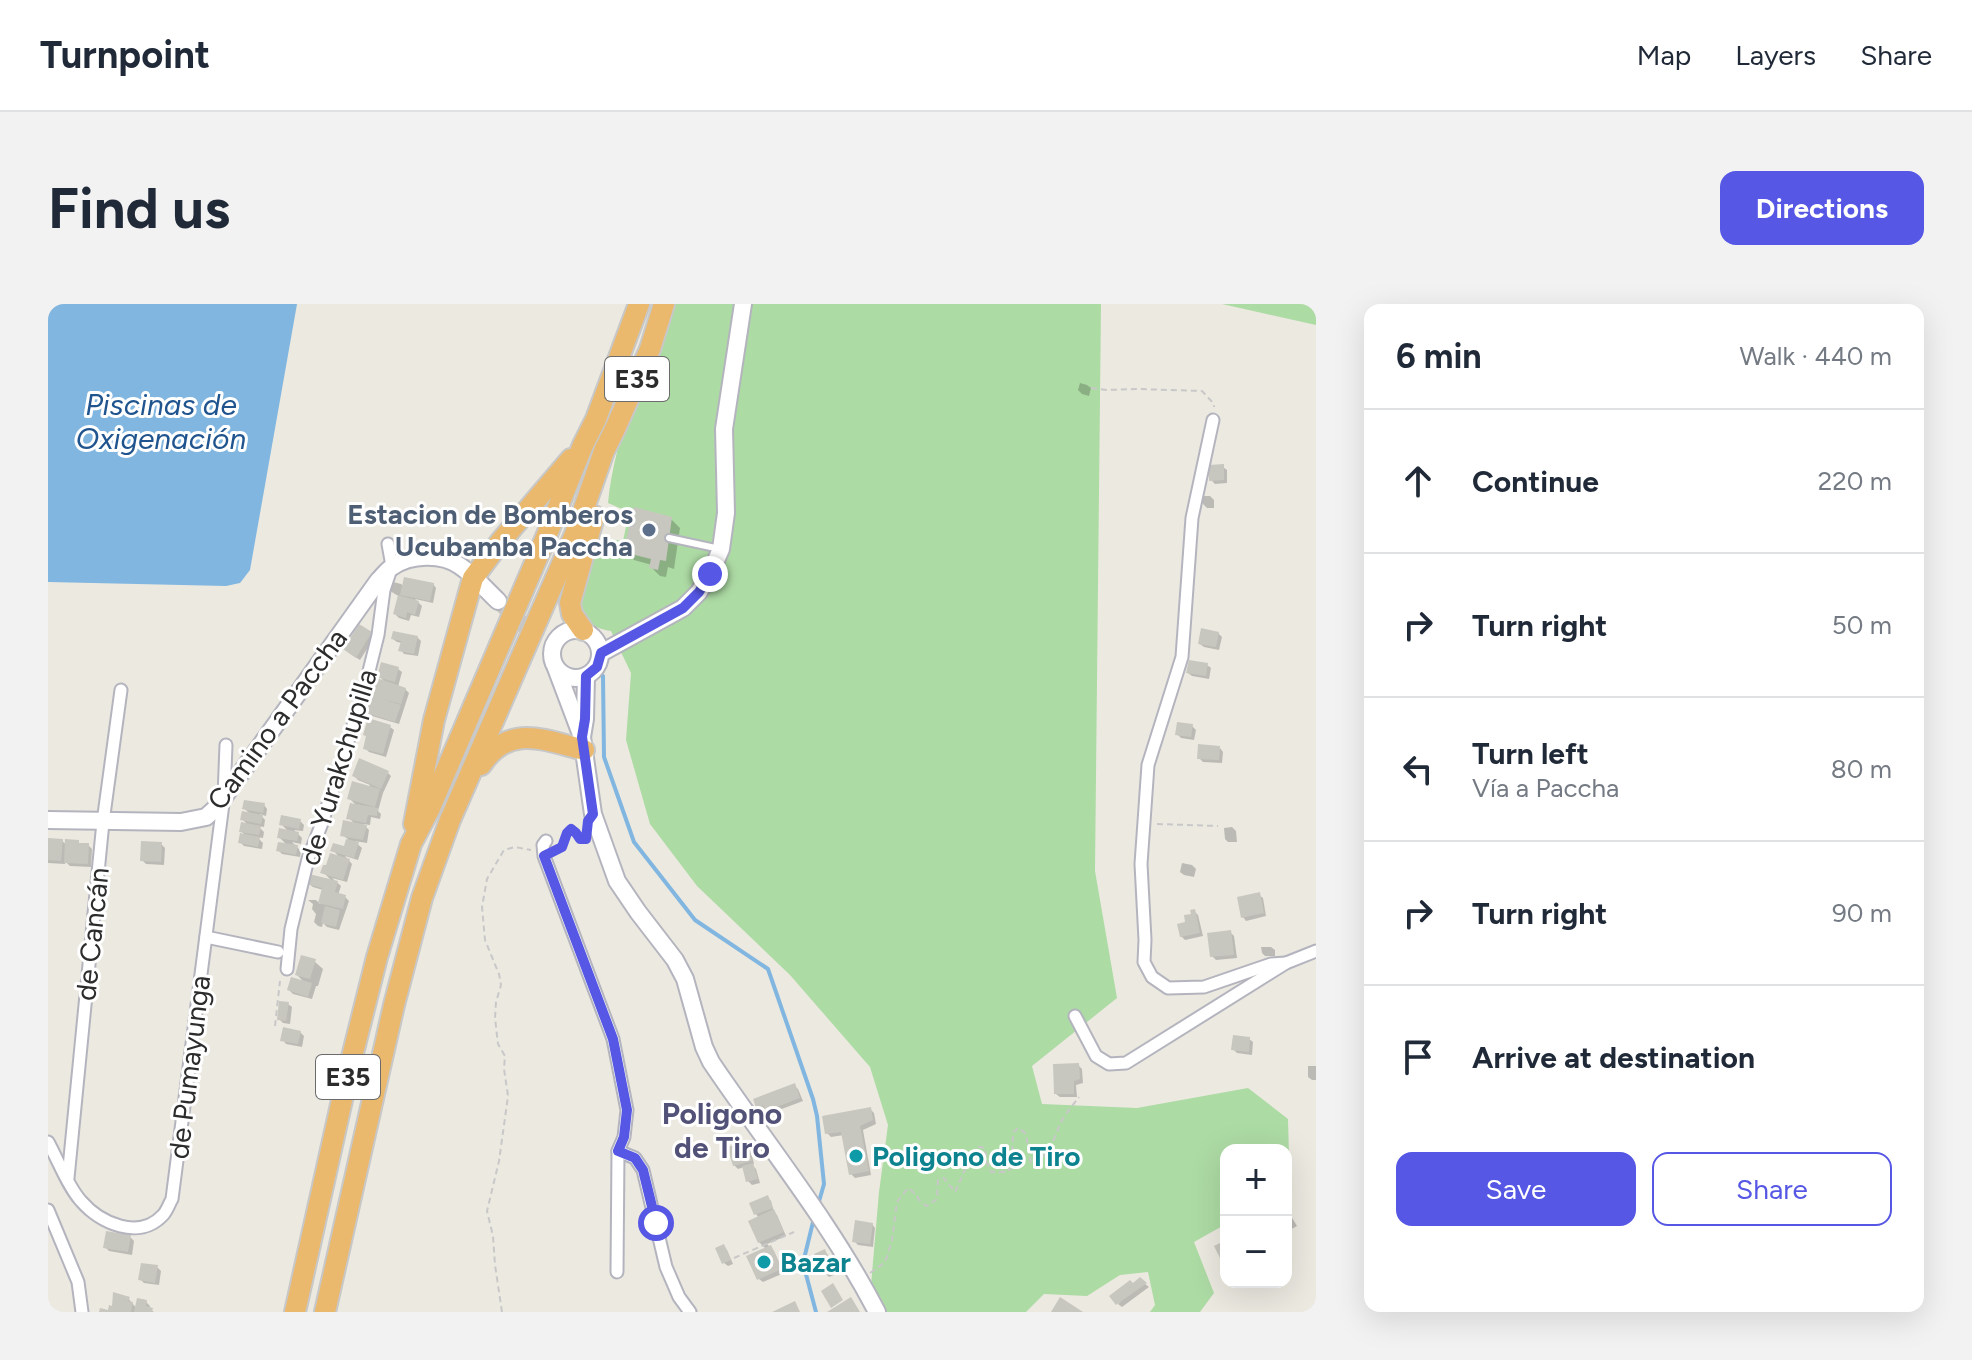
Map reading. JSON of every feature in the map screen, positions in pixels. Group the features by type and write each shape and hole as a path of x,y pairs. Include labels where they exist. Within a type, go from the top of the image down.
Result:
{"highway":[{"name":"E35","path":"295,1312 363,1011 411,844 430,808 601,407 639,304"},
{"name":"E35","path":"325,1312 402,972 422,898 458,802 570,546 604,451 650,349 664,304"},
{"path":"583,630 572,614 570,603 615,429"},
{"path":"411,844 434,720 473,578 583,445"},
{"path":"458,802 488,754 514,738 533,737 583,744"}],"main road":[{"path":"601,653 683,608 699,592 721,549 726,513 724,429 743,304"},
{"path":"392,566 427,556 448,560 460,565 498,601"},
{"name":"Camino a Paccha","path":"48,820 181,822 206,817 216,808 378,581 392,566"},
{"path":"556,668 570,677 586,676 597,667 601,653 596,639 583,630 567,630 555,640 545,643 583,744 593,814 617,881 675,960 685,979 711,1062 816,1213 877,1312"},
{"path":"583,744 586,676"}],"street":[{"path":"1213,420 1192,518 1182,657 1148,765 1141,864 1144,962 1152,977 1168,988 1204,987 1271,964 1286,963"},
{"path":"388,544 392,566"},
{"name":"de Yurakchupilla","path":"287,969 291,929 308,859 364,691 378,635 384,590 392,566"},
{"name":"de Cancán","path":"68,1178 103,822 121,690"},
{"name":"de Pumayunga","path":"68,1178 79,1199 93,1213 130,1229 151,1224 164,1215 172,1199 224,796 226,745"},
{"path":"546,841 543,845 544,856 613,1039 627,1110 624,1137 618,1151 617,1272"},
{"path":"206,937 278,952"},
{"path":"1075,1016 1096,1056 1109,1064 1126,1063 1286,963 1316,951"},
{"path":"48,1142 68,1178"},
{"path":"618,1151 635,1158 643,1170 666,1267 679,1297 690,1312"},
{"path":"48,1210 78,1282 82,1312"}],"lane":[{"path":"595,511 630,522"},
{"path":"669,538 721,549"}],"path":[{"path":"1091,388 1202,391 1214,404 1213,420"},
{"path":"502,1312 487,1211 499,1161 508,1096 505,1056 498,1044 495,1018 501,985 485,940 482,907 487,879 504,850 515,847 544,856 562,847 571,829 580,839 586,839 588,821 593,814"},
{"path":"1144,823 1218,826"},
{"path":"275,1026 281,979 287,969"},
{"path":"862,1284 887,1257 897,1202 908,1188 927,1206 937,1199 938,1180 944,1178 955,1192 973,1152 979,1147 985,1148 991,1172 1007,1172 1012,1167 1013,1132 1019,1128 1026,1134 1031,1164 1042,1160 1079,1097"},
{"path":"734,1258 794,1232"}],"green space":[{"path":"668,304 1101,304 1095,871 1117,998 1032,1066 1042,1104 1137,1108 1248,1088 1288,1119 1289,1144 1220,1144 1220,1227 1194,1242 1214,1293 1200,1312 1150,1312 1155,1305 1148,1272 1120,1275 1087,1296 1044,1294 1026,1312 884,1312 871,1285 888,1125 870,1067 790,975 697,886 650,824 626,740 631,673 611,631 592,624 578,607 595,547 604,540 623,541 629,512 608,503 617,452"},
{"path":"1222,304 1316,304 1316,325"}],"water":[{"name":"Piscinas de Oxigenación","path":"48,304 297,304 250,570 240,583 226,586 48,582"}],"building":[{"path":"1224,464 1224,480 1209,481 1209,465"},
{"name":"Estacion de Bomberos Ucubamba Paccha","path":"634,507 672,517 666,561 660,560 658,570 649,568 651,559 623,552"},
{"path":"404,577 434,583 430,601 400,595"},
{"path":"398,595 419,601 415,615 407,612 406,618 393,614"},
{"path":"359,624 372,632 356,658 343,649"},
{"path":"1201,628 1219,632 1216,647 1198,644"},
{"path":"393,631 418,636 414,654 398,651 401,641 391,639"},
{"path":"1189,660 1208,663 1206,676 1186,673"},
{"path":"381,662 399,667 395,682 377,677"},
{"path":"377,678 406,688 401,704 380,698 401,705 395,722 366,713"},
{"path":"368,718 391,725 383,754 363,749"},
{"path":"1177,722 1193,724 1191,737 1175,735"},
{"path":"1198,744 1220,746 1219,760 1197,759"},
{"path":"359,758 389,771 381,789 352,776"},
{"path":"352,781 380,789 375,807 347,799"},
{"path":"244,800 265,803 263,813 242,809"},
{"path":"350,803 378,808 377,816 368,815 366,823 346,819"},
{"path":"242,811 263,815 261,824 240,820"},
{"path":"281,815 301,819 299,829 279,825"},
{"path":"343,820 367,825 363,840 340,836"},
{"path":"241,822 261,826 259,835 239,832"},
{"path":"279,828 299,832 297,841 277,838"},
{"path":"240,833 260,837 258,847 238,843"},
{"path":"48,838 63,839 61,861 48,860"},
{"path":"65,839 89,843 88,864 64,863"},
{"path":"346,839 359,842 354,858 330,851 333,843 344,846"},
{"path":"141,841 162,842 161,862 140,861"},
{"path":"278,842 298,845 296,855 276,851"},
{"path":"330,853 350,859 343,880 320,873"},
{"path":"309,874 338,881 335,892 346,895 343,909 318,903 322,888 307,884"},
{"path":"1260,892 1264,913 1241,918 1237,897"},
{"path":"325,906 340,910 336,927 321,923"},
{"path":"1195,909 1200,933 1180,937 1177,924 1185,922 1184,915 1191,914 1190,910"},
{"path":"1231,930 1234,955 1210,957 1207,933"},
{"path":"301,955 316,959 310,979 295,975"},
{"path":"291,977 312,983 308,997 287,990"},
{"path":"279,1001 289,1002 286,1021 277,1020"},
{"path":"283,1027 301,1031 298,1044 280,1041"},
{"path":"1233,1035 1250,1037 1249,1052 1231,1050"},
{"path":"1079,1063 1080,1079 1074,1081 1074,1094 1054,1094 1053,1064"},
{"name":"Poligono de Tiro","path":"795,1083 800,1098 766,1111 763,1105 756,1108 753,1099"},
{"name":"Poligono de Tiro","path":"871,1107 873,1120 860,1126 869,1171 849,1175 841,1132 825,1134 822,1116"},
{"path":"746,1142 752,1161 733,1166 727,1147"},
{"path":"753,1163 758,1179 746,1182 742,1166"},
{"path":"768,1195 773,1208 754,1215 749,1203"},
{"path":"774,1209 784,1232 758,1243 748,1221"},
{"path":"855,1220 873,1223 870,1244 852,1242"},
{"path":"106,1231 131,1235 128,1252 103,1248"},
{"path":"1220,1243 1220,1258 1214,1246"},
{"path":"724,1244 731,1260 722,1264 715,1248"},
{"name":"Bazar","path":"771,1245 782,1269 757,1280 746,1256"},
{"path":"825,1249 834,1270 824,1274 814,1254"},
{"path":"141,1263 158,1265 155,1283 138,1280"},
{"path":"1140,1277 1147,1283 1116,1305 1109,1296 1130,1280 1133,1283"},
{"path":"833,1283 843,1300 831,1308 821,1291"},
{"path":"113,1292 130,1297 128,1301 133,1302 131,1312 99,1312 100,1308 108,1310 109,1305 112,1306"},
{"path":"851,1297 860,1312 827,1312"},
{"path":"1060,1297 1083,1312 1051,1312"},
{"path":"137,1298 147,1300 146,1306 153,1308 152,1312 134,1312"},
{"path":"795,1301 800,1312 772,1312"}],"waterway":[{"path":"603,676 604,757 634,842 695,920 768,969 817,1116 824,1184 818,1205"},
{"path":"814,1218 803,1263 816,1312"}],"tunnel":[{"path":"498,601 539,640"}],"place":[{"name":"Estacion de Bomberos Ucubamba Paccha","path":"649,530"},
{"name":"Poligono de Tiro","path":"856,1156"},
{"name":"Bazar","path":"764,1262"}],"district":[{"name":"Poligono de Tiro","path":"722,1130"}],"route":[{"path":"656,1223 643,1170 635,1158 618,1151 624,1137 627,1110 613,1039 544,856 562,847 571,829 580,839 586,839 588,821 593,814 582,737 586,676 597,667 601,653 683,608 699,592 710,574"}]}
